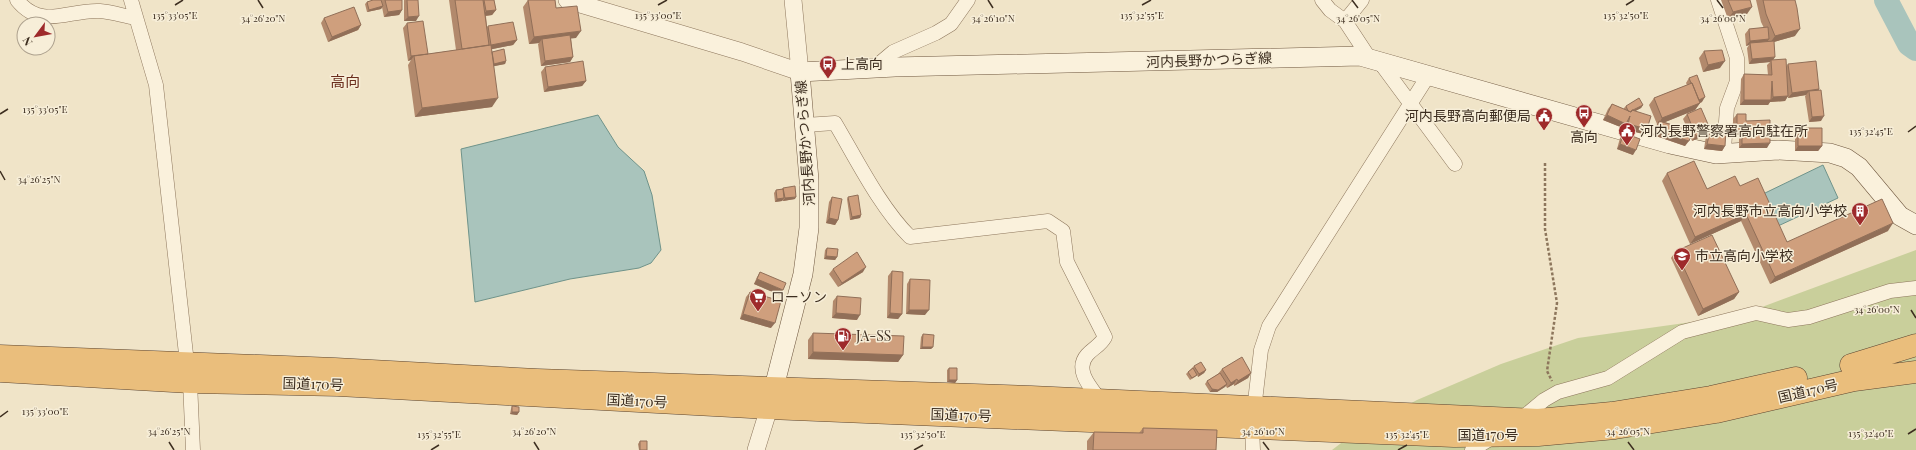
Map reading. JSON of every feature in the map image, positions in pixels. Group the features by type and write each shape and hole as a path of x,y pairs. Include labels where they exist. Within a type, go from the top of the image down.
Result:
{"highway":[{"path":"1852,373 1916,345"},
{"name":"国道170号","path":"0,356 338,385 771,398 1254,417 1538,420 1612,413 1852,373 1916,372"},
{"name":"国道170号","path":"771,398 1100,400 1254,417 1454,436 1538,435 1615,428 1716,412 1852,373 1916,357"},
{"name":"国道170号","path":"0,371 189,373"},
{"path":"1852,373 1916,386"}],"main road":[{"name":"河内長野かつらぎ線","path":"771,398 803,274 809,228 809,180 800,72 874,68 1360,56 1670,144 1716,154 1778,150 1830,153 1846,158 1859,167 1900,216 1916,226"}],"street":[{"path":"17,0 24,8 34,14 54,18 99,11 136,18"},
{"path":"131,0 156,85 189,373 193,450"},
{"path":"567,0 742,52 800,72 793,0"},
{"path":"874,68 893,52 936,33 951,24 968,0"},
{"path":"1322,0 1330,10 1345,20 1374,60 1455,164"},
{"path":"1345,20 1362,0"},
{"path":"1718,0 1737,58 1737,81 1728,108 1723,153"},
{"path":"1253,450 1254,417 1261,350 1269,326 1428,76"},
{"path":"805,126 835,123 888,211 898,225 910,237 1048,221 1063,231 1067,262 1105,337 1101,344 1087,356 1082,364 1083,376 1100,400"},
{"path":"1521,419 1544,400 1558,392 1608,378 1682,332 1756,313 1788,320 1809,317 1890,291 1916,288"},
{"path":"756,450 771,398"},
{"path":"1472,450 1495,435"}],"path":[{"path":"1545,163 1545,229 1557,303 1547,371 1558,392"}],"green space":[{"path":"1916,250 1916,450 1332,450 1353,434 1417,400 1501,364 1578,338 1699,321 1762,307"}],"water":[{"path":"598,115 618,147 644,171 652,195 661,250 651,263 639,268 570,279 475,302 461,149"},
{"path":"1823,165 1838,198 1778,226 1763,194"}],"building":[{"path":"381,0 383,6 369,10 367,2"},
{"path":"385,0 402,0 402,10 388,12"},
{"path":"407,0 418,0 419,16 408,17"},
{"path":"455,0 483,0 489,45 462,49"},
{"path":"484,0 494,0 496,10 486,11"},
{"path":"528,0 555,0 556,8 577,6 581,31 534,37"},
{"path":"1728,0 1750,0 1752,7 1733,12"},
{"path":"1763,0 1795,0 1800,29 1775,36 1766,14"},
{"path":"354,7 361,25 332,37 324,18"},
{"path":"423,21 428,54 411,56 407,23"},
{"path":"513,22 517,40 491,45 488,26"},
{"path":"1768,27 1769,39 1750,41 1749,29"},
{"path":"570,35 573,57 545,61 542,39"},
{"path":"1774,41 1775,57 1752,59 1750,43"},
{"path":"491,45 498,98 422,108 414,56"},
{"path":"504,49 506,61 494,64 492,52"},
{"path":"1722,50 1725,61 1708,65 1704,51"},
{"path":"1786,59 1788,96 1773,97 1772,81 1771,100 1744,100 1744,74 1772,75 1771,60"},
{"path":"583,61 586,81 548,87 545,67"},
{"path":"1816,61 1819,89 1792,93 1788,64"},
{"path":"1697,75 1705,97 1699,100 1689,78"},
{"path":"1692,83 1700,103 1662,118 1654,98"},
{"path":"1821,90 1824,116 1812,117 1809,91"},
{"path":"1639,98 1643,105 1632,110 1631,112 1628,111 1626,106"},
{"path":"1612,104 1631,112 1632,110 1651,116 1647,129 1628,124 1630,116 1626,124 1607,115"},
{"path":"1701,108 1710,129 1696,136 1687,114"},
{"path":"1737,114 1746,114 1746,121 1770,120 1770,143 1742,144 1742,130 1737,130"},
{"path":"1659,121 1692,131 1689,141 1656,131"},
{"path":"1804,128 1822,128 1822,146 1798,146 1798,134 1804,134"},
{"path":"1726,130 1725,146 1707,144 1710,132"},
{"path":"1624,133 1640,139 1636,150 1620,144"},
{"name":"河内長野市立高向小学校","path":"1694,161 1707,189 1735,176 1740,186 1758,178 1787,242 1882,199 1893,223 1775,277 1746,214 1695,237 1667,173"},
{"path":"795,186 796,197 785,198 783,188"},
{"path":"783,189 784,198 777,199 776,190"},
{"path":"858,195 861,215 852,217 848,197"},
{"path":"832,197 842,199 838,220 829,218"},
{"path":"1712,235 1739,292 1703,309 1676,251"},
{"path":"827,248 838,249 837,257 826,256"},
{"path":"857,252 866,267 842,283 833,269"},
{"path":"892,271 903,272 902,314 890,313"},
{"path":"760,272 786,283 783,290 757,279"},
{"path":"910,279 930,280 929,310 909,310"},
{"path":"750,292 781,301 775,323 743,314"},
{"path":"837,296 861,298 860,315 836,313"},
{"path":"813,333 904,336 903,355 813,352"},
{"path":"923,334 934,335 933,347 922,347"},
{"path":"1242,357 1251,373 1238,381 1237,379 1231,383 1222,369"},
{"path":"1201,362 1206,370 1199,374 1194,366"},
{"path":"949,368 957,368 957,380 949,380"},
{"path":"1193,368 1197,375 1192,378 1188,372"},
{"path":"1220,373 1227,384 1218,390 1212,389 1207,381"},
{"path":"512,406 519,407 519,412 512,412"},
{"path":"1143,428 1217,430 1216,450 1093,450 1094,432 1143,433"},
{"path":"640,441 647,441 647,450 640,450"}],"waterway":[{"path":"1886,0 1909,44 1916,49"}],"place":[{"name":"上高向","path":"828,79"},
{"name":"高向","path":"1584,128"},
{"name":"河内長野高向郵便局","path":"1544,131"},
{"name":"河内長野警察署高向駐在所","path":"1627,146"},
{"name":"河内長野市立高向小学校","path":"1860,226"},
{"name":"市立高向小学校","path":"1682,271"},
{"name":"ローソン","path":"758,312"},
{"name":"JA-SS","path":"843,351"}],"district":[{"name":"高向","path":"345,82"}]}
